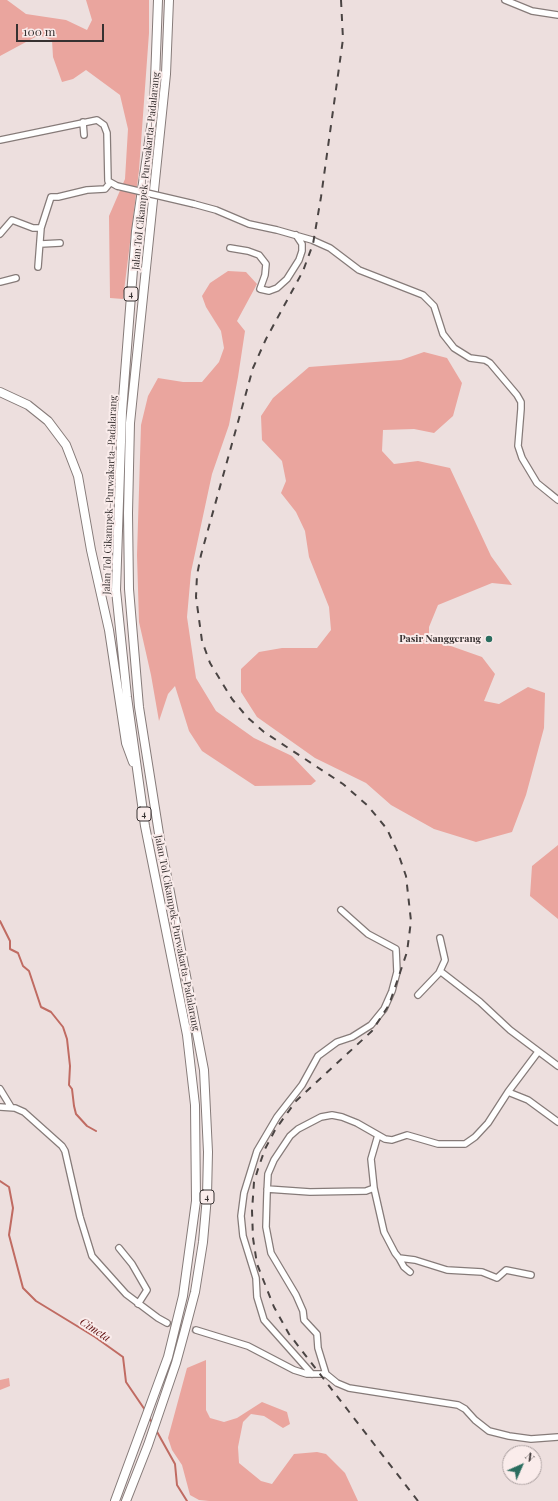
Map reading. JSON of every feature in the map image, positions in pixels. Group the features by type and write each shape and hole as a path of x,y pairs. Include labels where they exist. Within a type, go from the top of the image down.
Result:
{"highway":[{"name":"Jalan Tol Cikampek–Purwakarta–Padalarang","path":"115,1501 168,1357 183,1296 196,1201 195,1105 187,1035 145,826 127,697 116,590 122,412 136,231 154,107 158,0"},
{"name":"Jalan Tol Cikampek–Purwakarta–Padalarang","path":"126,1501 148,1445 176,1362 195,1292 203,1242 208,1167 204,1070 160,840 139,707 131,629 128,546 130,423 166,74 169,0"},
{"path":"0,392 28,405 48,421 66,446 78,476 91,550 109,630 126,743 139,778"}],"street":[{"path":"505,0 532,11 558,15"},
{"path":"0,140 97,120 106,129 107,175 110,183 216,210 249,224 295,235 330,248 359,270 411,289 429,299 434,306 443,334 454,348 470,358 485,360 490,363 517,394 521,402 518,446 522,458 537,483 558,500"},
{"path":"83,122 84,135"},
{"path":"38,267 41,244 41,228 51,197 58,197 87,190 105,189 110,183"},
{"path":"0,234 12,220 33,228 41,228"},
{"path":"230,248 240,249 259,255 266,264 265,275 260,289 269,291 277,288 287,279 299,260 302,251 302,244 295,235"},
{"path":"41,244 60,243"},
{"path":"0,282 16,278"},
{"path":"312,1374 264,1320 257,1297 256,1278 243,1236 241,1216 244,1193 257,1152 277,1117 302,1085 314,1061 323,1051 338,1042 360,1033 371,1025 384,1009 392,991 397,972 396,949 368,934 341,910"},
{"path":"418,995 440,971 445,960 440,938"},
{"path":"440,971 480,1002 503,1024 558,1066"},
{"path":"538,1052 508,1092 488,1123 476,1137 465,1144 438,1144 407,1136 392,1140 378,1135 357,1123 337,1116 321,1117 306,1124 290,1136 274,1160 268,1174 266,1227 271,1253 296,1295 303,1311 304,1320 317,1334 318,1348 326,1374 337,1383 349,1388 458,1405 465,1409 474,1420 489,1431 509,1436 531,1439 558,1437"},
{"path":"0,1089 11,1107"},
{"path":"508,1092 528,1100 558,1122"},
{"path":"0,1107 11,1107 24,1112 65,1150 80,1218 92,1256 120,1288 138,1304 167,1323"},
{"path":"378,1135 371,1159 374,1188 384,1232 404,1267 410,1272"},
{"path":"267,1188 310,1192 366,1191 374,1188"},
{"path":"118,1248 134,1268 147,1290 138,1304"},
{"path":"399,1258 415,1260 447,1270 482,1272 498,1278 506,1270 531,1275"},
{"path":"196,1330 248,1346 294,1370 312,1374 326,1374"}],"shaded area":[{"path":"0,0 7,0 26,14 66,20 87,30 92,20 86,0 149,0 149,33 139,170 123,299 110,298 109,216 125,179 128,129 120,95 86,70 73,79 62,82 53,57 52,40 39,35 0,56"},
{"path":"228,271 246,272 257,284 237,321 245,331 238,377 229,425 212,474 191,572 187,617 196,678 216,711 254,738 292,756 316,781 311,785 255,786 202,751 189,731 175,686 168,694 159,721 151,675 139,622 137,555 141,425 148,396 158,378 183,382 202,382 219,362 224,348 221,331 206,307 202,296 210,283"},
{"path":"424,352 447,358 462,383 453,416 434,433 414,429 383,430 382,451 394,464 418,461 450,468 491,556 512,585 492,583 438,605 429,627 429,641 448,645 482,657 495,674 484,701 499,704 528,687 545,693 544,728 526,795 512,832 476,842 434,829 391,805 366,783 315,758 257,717 241,692 241,669 259,652 282,648 317,648 331,630 329,607 309,557 305,531 296,512 281,493 286,481 282,461 262,440 261,416 273,398 309,367 401,360"},
{"path":"558,845 558,919 530,896 532,866"},
{"path":"206,1360 206,1410 210,1418 224,1422 237,1418 262,1402 287,1412 290,1424 283,1428 264,1416 251,1414 243,1422 238,1447 239,1463 261,1481 272,1484 294,1454 317,1452 326,1454 345,1473 358,1501 209,1501 199,1500 190,1495 182,1465 172,1450 168,1438 187,1368"},
{"path":"9,1378 10,1386 0,1390 0,1380"}],"waterway":[{"path":"0,921 10,941 10,949 18,953 23,966 29,971 41,1007 51,1012 63,1027 67,1039 70,1066 69,1085 72,1089 76,1114 87,1126 96,1131"},
{"name":"Cimeta","path":"0,1181 9,1187 13,1208 9,1235 23,1288 36,1301 95,1337 123,1357 126,1382 145,1410"},
{"name":"Cimeta","path":"148,1416 153,1424"},
{"name":"Cimeta","path":"156,1430 175,1464 177,1485 187,1501"}],"tunnel":[{"path":"167,1323 196,1330"}],"railway":[{"path":"341,0 343,39 313,244 303,271 266,339 253,368 201,555 197,575 196,597 202,641 210,663 232,699 247,717 264,732 343,784 368,806 387,829 398,853 406,876 411,921 407,952 389,1005 372,1031 296,1101 275,1130 265,1149 254,1182 252,1211 253,1238 257,1264 274,1307 289,1334 418,1501"}],"place":[{"name":"Pasir Nanggerang","path":"489,639"}]}
